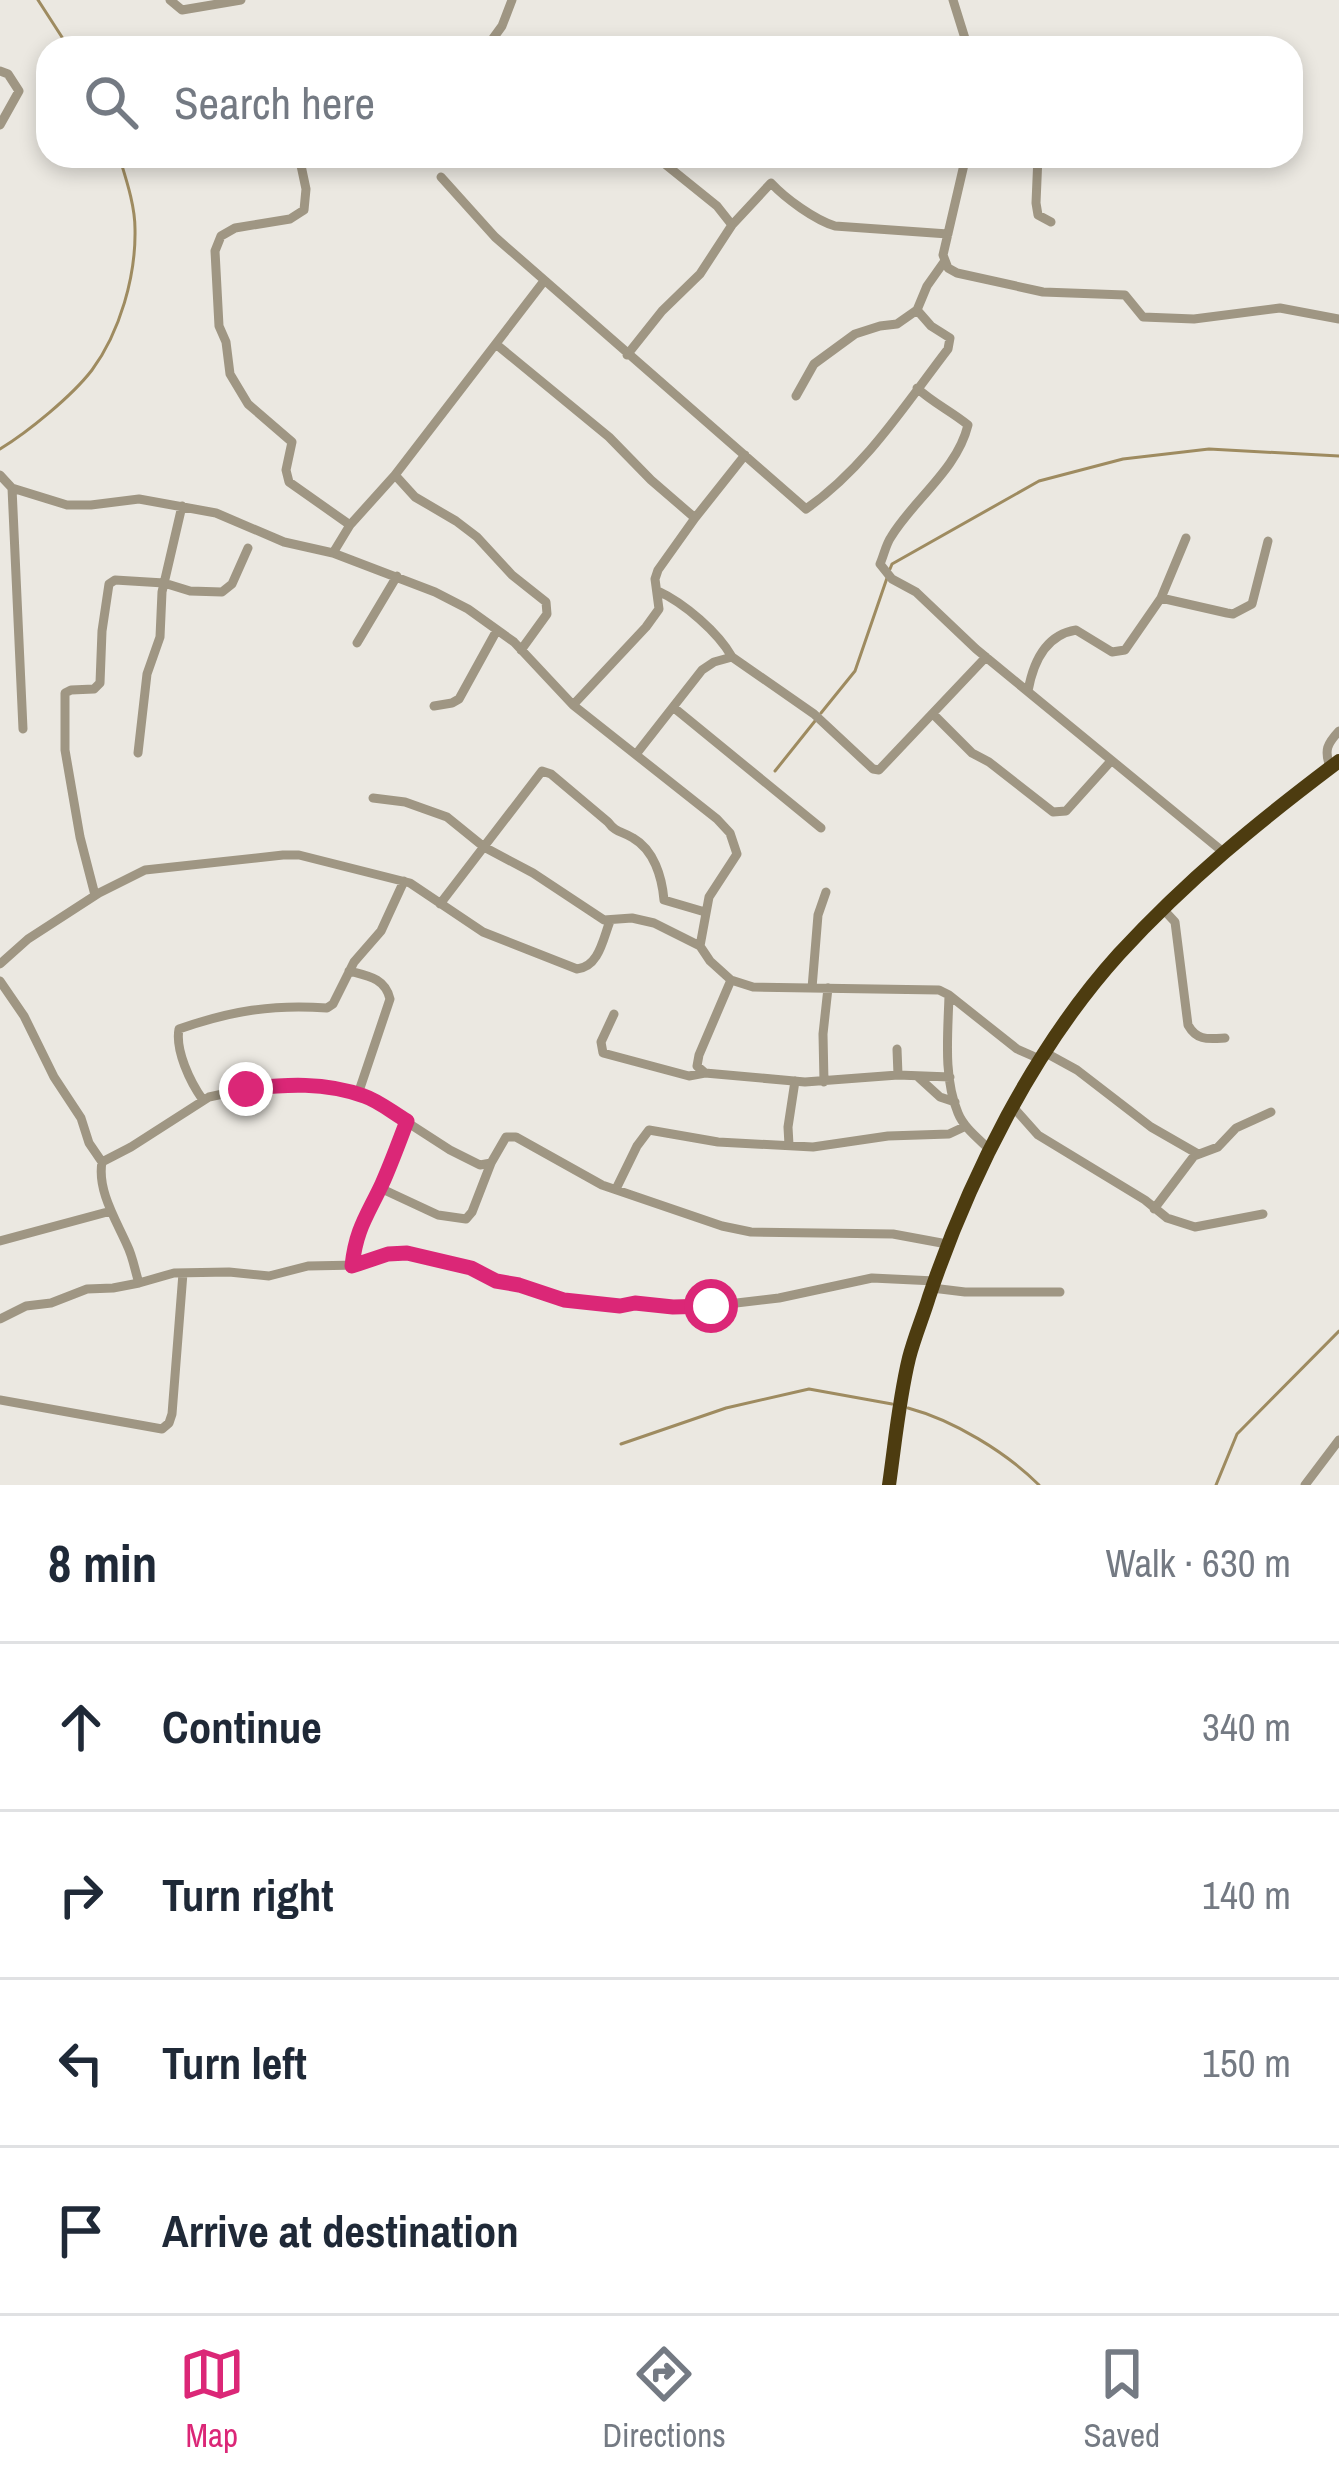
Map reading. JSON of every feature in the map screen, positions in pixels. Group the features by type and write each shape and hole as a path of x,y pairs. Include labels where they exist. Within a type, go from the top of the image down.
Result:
{"highway":[{"path":"889,1485 909,1359 947,1244 990,1150 1044,1056 1117,957 1163,909 1222,851 1335,764"}],"street":[{"path":"170,0 182,10 241,0"},
{"path":"495,36 512,0"},
{"path":"953,0 964,36"},
{"path":"0,70 19,92 0,125"},
{"path":"302,168 304,210 290,219 235,228 216,244 219,326 228,349 228,369 244,400 292,442 286,470 289,482 350,525"},
{"path":"670,168 733,225"},
{"path":"796,396 814,364 855,334 897,323 917,310 944,262 963,168"},
{"path":"1037,168 1039,215 1051,222"},
{"path":"441,177 481,223 544,281 806,509 836,489 948,349 951,341 917,310"},
{"path":"627,356 662,311 700,274 733,225 771,183 819,221 835,226 948,234"},
{"path":"944,262 957,272 1042,292 1125,296 1143,316 1194,319 1280,308 1339,319"},
{"path":"333,553 350,525 395,475 544,281"},
{"path":"497,345 609,436 694,518"},
{"path":"917,388 968,425 947,466 890,538 880,564 892,579 916,592 986,657 1222,851"},
{"path":"573,705 659,610 658,569 745,455"},
{"path":"0,475 12,488 67,505 139,499 216,513 284,542 397,576 468,608 521,650 573,705 717,819 736,844 735,860 709,897 700,946"},
{"path":"395,475 415,497 477,537 512,575 546,602 547,614 521,650"},
{"path":"12,488 23,729"},
{"path":"138,753 147,674 160,637 164,583 182,506"},
{"path":"1028,691 1040,653 1065,632 1076,630 1112,652 1120,652 1136,638 1161,598 1186,538"},
{"path":"1161,598 1226,614 1242,610 1252,604 1268,541"},
{"path":"94,895 65,750 65,694 94,689 100,683 111,580 222,592 232,584 248,548"},
{"path":"356,643 397,576"},
{"path":"658,591 690,612 732,657 814,714 872,769 884,768 986,657"},
{"path":"434,706 459,699 497,630"},
{"path":"637,753 702,670 732,657"},
{"path":"673,707 821,828"},
{"path":"933,714 972,753 1054,812 1066,811 1112,761"},
{"path":"1335,764 1326,755 1326,747 1339,731"},
{"path":"440,904 536,776 547,771 614,830 647,849 661,878 664,900 705,912"},
{"path":"373,798 434,810 484,847 604,920 632,918 654,923 700,946 731,980 770,988 927,989 949,995 1017,1049 1077,1070 1151,1127 1198,1154"},
{"path":"0,964 94,895 145,870 283,855 404,881 483,932 578,969 592,964 610,921"},
{"path":"202,1100 180,1048 179,1029 243,1010 327,1008 381,931 404,881"},
{"path":"812,988 818,915 826,892"},
{"path":"1163,909 1174,922 1188,1024 1203,1039 1225,1038"},
{"path":"349,971 381,981 390,999 358,1094"},
{"path":"705,1073 697,1066 699,1055 731,980"},
{"path":"0,982 24,1016 102,1162 111,1211 139,1283"},
{"path":"824,1082 827,988"},
{"path":"949,995 947,1061 955,1102 966,1126 990,1150"},
{"path":"614,1014 601,1042 603,1053 689,1076 705,1073 824,1082 950,1077"},
{"path":"897,1049 898,1076"},
{"path":"917,1076 940,1097 955,1102"},
{"path":"931,1090 937,1076"},
{"path":"790,1145 795,1081"},
{"path":"102,1162 202,1100 222,1093 304,1084 368,1097 450,1150 480,1165 491,1163"},
{"path":"1013,1107 1038,1135 1167,1218 1190,1227 1263,1214"},
{"path":"1154,1209 1198,1154 1218,1147 1236,1128 1271,1112"},
{"path":"352,1266 365,1212 407,1121"},
{"path":"616,1189 649,1130 718,1142 813,1147 887,1136 949,1134 966,1126"},
{"path":"380,1188 438,1215 466,1219 506,1137 516,1137 590,1179 740,1231 893,1234 947,1244"},
{"path":"0,1241 111,1211"},
{"path":"0,1319 86,1288 113,1288 164,1274 269,1276 308,1266 352,1266 407,1253 471,1268 496,1281 564,1300 620,1306 711,1306 887,1277 965,1292 1060,1292"},
{"path":"0,1400 162,1429 172,1414 183,1273"},
{"path":"1305,1485 1339,1440"}],"waterway":[{"path":"38,0 61,36"},
{"path":"0,449 49,413 83,380 118,321 133,266 135,229 122,168"},
{"path":"890,569 1039,481 1123,459 1209,449 1339,456"},
{"path":"821,713 855,671 887,578"},
{"path":"775,771 815,721"},
{"path":"1216,1485 1237,1434 1339,1331"},
{"path":"621,1444 726,1408 809,1389 892,1404"},
{"path":"908,1408 978,1439 1039,1485"}],"route":[{"path":"246,1089 316,1086 368,1097 407,1121 365,1212 352,1266 407,1253 445,1260 496,1281 564,1300 620,1306 711,1306"}]}
